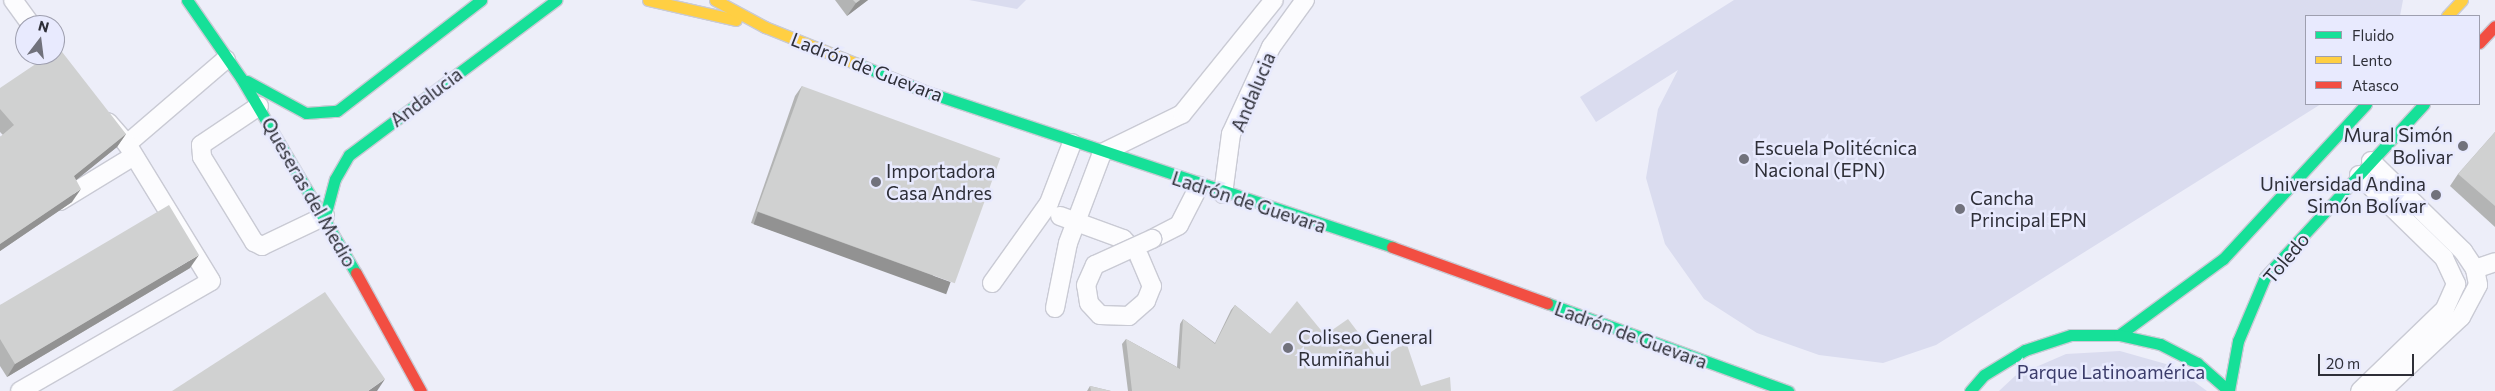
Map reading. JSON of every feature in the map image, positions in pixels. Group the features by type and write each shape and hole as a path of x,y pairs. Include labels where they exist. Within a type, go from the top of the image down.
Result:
{"main road":[{"name":"Queseras del Medio","path":"187,0 259,106 325,216 421,391"},
{"path":"241,78 306,113 337,111 481,0"},
{"name":"Andalucia","path":"325,216 335,179 349,155 556,0"},
{"path":"648,0 764,27"},
{"name":"Ladrón de Guevara","path":"715,0 764,27 927,92 1223,194 1427,258 1788,391"},
{"path":"2448,15 2462,0"},
{"path":"2480,42 2495,26"},
{"path":"2120,335 2223,259 2365,105"},
{"name":"Toledo","path":"2229,391 2238,341 2265,277 2423,105"},
{"path":"1970,391 1984,375 2025,350 2071,335 2120,335 2160,344 2197,363 2229,391"}],"lane":[{"path":"13,0 24,15"},
{"name":"Andalucia","path":"1102,153 1182,114 1274,0"},
{"name":"Andalucia","path":"1223,194 1231,134 1271,48 1305,0"},
{"path":"41,212 130,151 226,59"},
{"path":"259,106 201,145 202,157 254,242 262,246 325,216"},
{"path":"20,391 211,281 130,151 96,108"},
{"path":"992,283 1049,203 1072,142"},
{"path":"1055,308 1067,219 1102,153"},
{"path":"2371,161 2463,251 2475,269 2478,285 2465,312 2382,391"},
{"path":"2359,175 2444,258 2456,284 2445,309 2360,391"},
{"path":"1067,219 1123,239 1139,256 1152,286 1146,301 1129,316 1100,315 1089,302 1086,285 1095,265 1152,239 1179,225 1199,186"},
{"path":"2475,269 2495,262"}],"green space":[{"path":"969,0 1026,0 1017,9"},
{"name":"Cancha Principal EPN","path":"1734,0 2403,0 2400,15 2305,15 2305,105 2319,105 1936,345 1883,363 1819,355 1757,333 1704,299 1665,244 1646,178 1658,109 1678,70 1596,122 1580,97"},
{"name":"Parque Latinoamérica","path":"2120,351 2173,366 2207,391 1999,391 2015,376 2066,354"}],"building":[{"path":"65,56 126,134 74,176 81,189 0,244 0,137 14,125 0,109 0,88 34,65 65,65"},
{"name":"Importadora Casa Andres","path":"802,86 1000,158 955,283 757,211"},
{"path":"2495,132 2495,206 2458,174"},
{"path":"169,205 199,255 15,364 0,339 0,305"},
{"path":"325,292 385,379 368,391 172,391"},
{"name":"Coliseo General Rumiñahui","path":"1297,301 1325,335 1348,319 1379,360 1406,342 1421,386 1450,377 1451,391 1132,391 1126,339 1180,369 1183,319 1215,344 1235,305 1270,334"},
{"path":"1090,386 1111,391 1091,391"}],"traffic: fast":[{"path":"187,0 241,78 356,273"},
{"path":"247,81 306,113 337,111 481,0"},
{"path":"325,216 335,179 349,155 556,0"},
{"path":"857,64 927,92 1392,247"},
{"path":"2119,335 2223,259 2365,105"},
{"path":"2229,390 2238,341 2265,277 2423,105"},
{"path":"1547,303 1788,391"},
{"path":"1970,391 1984,375 2025,350 2071,335 2119,335 2160,344 2197,363 2229,391"}],"traffic: slow":[{"path":"648,0 736,20"},
{"path":"715,0 765,27 857,64"},
{"path":"2448,15 2462,0"}],"traffic: jam":[{"path":"2480,42 2495,26"},
{"path":"1392,247 1547,303"},
{"path":"356,273 421,391"}],"place":[{"name":"Mural Simón Bolivar","path":"2463,146"},
{"name":"Escuela Politécnica Nacional (EPN)","path":"1744,159"},
{"name":"Importadora Casa Andres","path":"876,182"},
{"name":"Universidad Andina Simón Bolívar","path":"2436,195"},
{"name":"Cancha Principal EPN","path":"1960,209"},
{"name":"Coliseo General Rumiñahui","path":"1288,348"}]}
